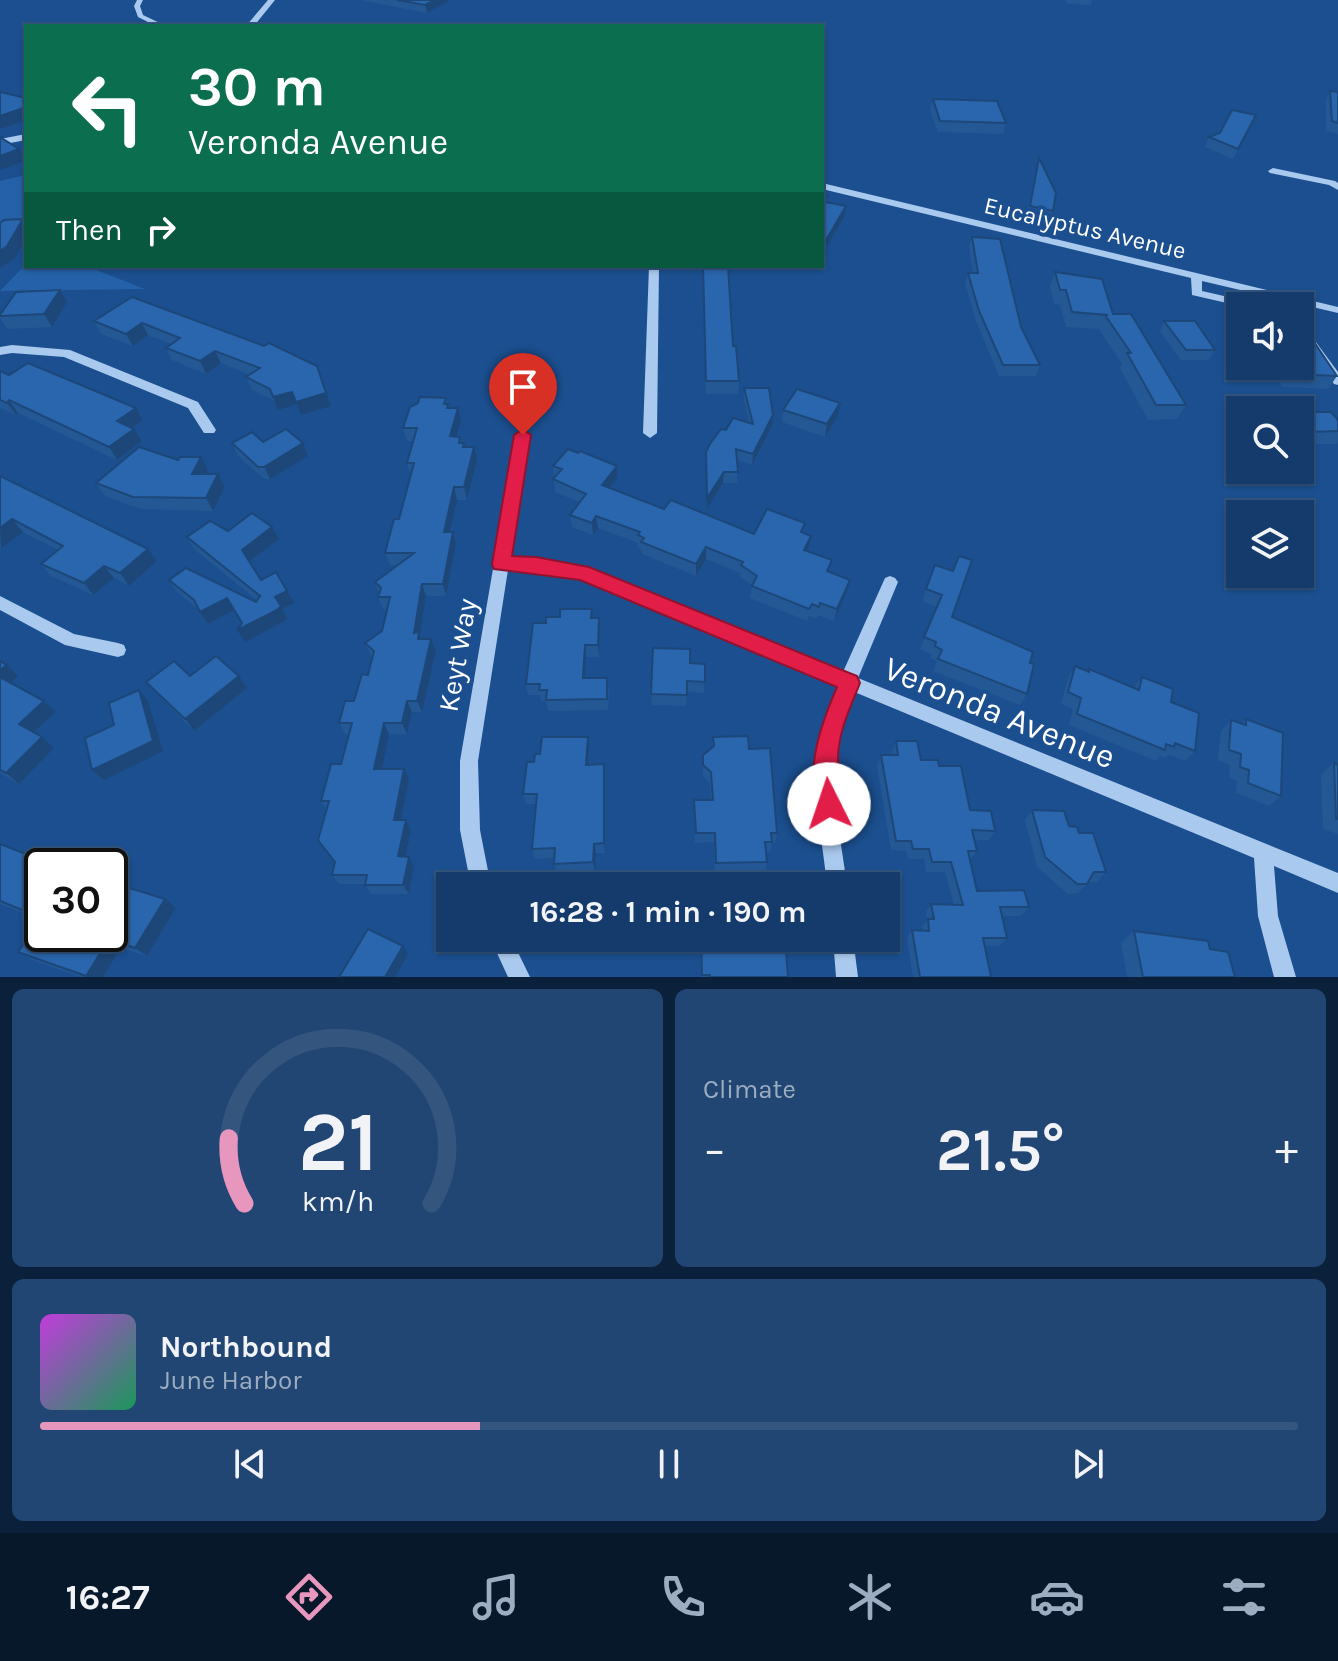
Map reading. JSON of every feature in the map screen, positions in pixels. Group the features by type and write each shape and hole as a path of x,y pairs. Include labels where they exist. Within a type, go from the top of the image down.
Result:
{"street":[{"path":"140,0 137,6 140,16 158,24"},
{"path":"252,24 272,0"},
{"path":"0,142 24,137"},
{"path":"1273,171 1332,183 1338,187"},
{"name":"Eucalyptus Avenue","path":"824,186 1252,292"},
{"path":"650,433 654,268"},
{"path":"1197,276 1196,293 1226,300"},
{"name":"Eucalyptus Avenue","path":"1314,306 1338,310"},
{"path":"1314,348 1338,381"},
{"path":"0,351 66,353 193,405 209,430"},
{"name":"Keyt Way","path":"478,872 470,830 469,761 523,435"},
{"name":"Veronda Avenue","path":"501,564 536,564 582,572 1338,883"},
{"path":"836,872 826,753 832,727 890,582"},
{"path":"0,602 71,640 118,650"},
{"path":"1264,852 1263,901 1269,931 1285,977"},
{"path":"507,952 519,977"},
{"path":"844,952 847,977"}],"shaded area":[{"path":"24,175 24,227 0,233 0,181"},
{"path":"24,266 91,268 145,289 0,291"}],"building":[{"path":"397,0 435,0 425,5"},
{"path":"1330,91 1338,92 1338,123 1332,121"},
{"path":"0,92 24,98 24,108 0,116"},
{"path":"933,99 997,101 1006,123 940,121"},
{"path":"1232,110 1256,115 1238,149 1209,137 1220,133"},
{"path":"0,137 19,149 0,156"},
{"path":"1039,158 1056,193 1053,211 1030,206"},
{"path":"824,204 846,206 824,244"},
{"path":"23,219 7,246 0,251 0,223"},
{"path":"972,237 1000,239 1021,327 1040,365 1003,365 979,311 968,273 978,273"},
{"path":"703,268 728,268 733,346 736,346 739,381 706,381"},
{"path":"1055,272 1102,279 1113,314 1131,314 1186,405 1156,405 1127,353 1131,353 1105,315 1108,315 1072,312 1066,290 1060,290"},
{"path":"60,290 44,314 0,316 16,292"},
{"path":"132,297 264,346 269,343 317,366 326,393 296,402 292,392 273,397 270,389 246,377 260,368 215,351 200,361 166,348 180,338 142,323 126,334 94,321"},
{"path":"1164,321 1195,321 1215,350 1186,350"},
{"path":"1314,342 1337,376 1314,375"},
{"path":"28,363 136,408 117,421 134,429 109,447 9,400 7,403 0,400 0,371 9,375"},
{"path":"744,388 769,388 773,415 753,454 736,449 738,472 724,472 707,498 706,452 710,444 721,429 726,430 733,418 753,424"},
{"path":"797,389 840,403 827,424 783,410"},
{"path":"420,397 446,398 444,404 448,404 447,408 458,408 450,436 460,437 459,443 464,443 463,447 474,447 464,487 454,487 444,532 453,532 443,584 422,584 414,633 419,632 418,639 431,639 417,701 407,701 402,723 384,723 374,769 404,769 394,820 406,820 398,856 409,857 403,885 365,885 367,875 332,875 335,862 318,840 329,801 321,801 331,764 341,764 352,723 339,723 345,701 354,701 362,674 368,675 374,651 365,643 382,631 390,597 378,597 381,588 375,582 414,553 385,553 394,519 399,519 414,463 407,463 417,428 403,428 410,407 418,403"},
{"path":"1314,412 1331,412 1338,420 1338,431 1314,432"},
{"path":"286,429 303,443 264,467 258,467 232,443 252,432 263,442"},
{"path":"139,447 178,460 180,457 201,457 192,474 218,474 206,498 133,497 96,483"},
{"path":"568,449 617,466 602,485 664,509 671,500 754,534 767,509 805,523 801,532 811,536 804,550 832,560 827,571 850,580 837,609 820,603 819,607 812,604 809,609 752,586 757,576 741,565 743,562 706,547 696,564 641,542 644,538 638,535 640,532 596,516 592,523 570,515 586,494 553,479 562,469 553,466"},
{"path":"0,476 148,549 120,573 104,566 84,583 41,564 63,546 12,519 0,528"},
{"path":"252,513 272,527 242,550 261,580 276,572 287,591 275,597 281,606 277,610 237,630 242,623 227,598 200,612 194,600 169,580 186,568 256,602 260,596 187,537 210,521 228,531"},
{"path":"959,556 972,560 952,617 1033,652 1030,663 1034,664 1027,694 938,659 942,650 935,646 936,642 924,637 942,595 926,589 935,565 953,571"},
{"path":"560,609 592,609 591,618 599,618 598,645 585,645 583,678 607,678 607,699 546,700 547,690 539,690 540,684 526,684 533,623 546,623 546,617 560,617"},
{"path":"653,648 690,649 690,663 705,664 705,682 687,681 687,695 651,694"},
{"path":"216,656 239,676 185,719 146,682 174,661 190,676"},
{"path":"1075,666 1139,690 1142,677 1173,689 1171,702 1199,713 1195,751 1175,743 1174,747 1166,744 1165,750 1077,714 1081,698 1068,692"},
{"path":"0,677 44,701 19,724 42,737 6,773 0,770"},
{"path":"139,690 153,741 92,770 85,738 114,725 109,703"},
{"path":"1246,719 1283,733 1281,796 1248,783 1249,770 1240,767 1241,754 1229,750 1231,720 1246,725"},
{"path":"748,736 749,749 770,748 777,833 771,833 772,842 765,842 767,862 716,863 715,833 696,833 694,800 713,800 711,772 703,765 703,755 714,746 713,737"},
{"path":"542,737 588,737 586,765 604,764 604,843 594,844 593,862 554,864 555,848 532,849 537,794 523,794 527,762 534,762 535,754 540,754"},
{"path":"896,741 917,741 921,760 938,760 939,766 961,766 970,810 991,811 995,831 972,830 977,851 968,851 977,891 1024,890 1029,907 1000,907 1007,938 983,938 991,977 920,977 912,930 929,931 928,919 934,919 931,904 963,905 951,862 932,862 929,849 913,849 911,841 896,841 881,755 898,755"},
{"path":"1334,763 1338,765 1338,819 1336,819"},
{"path":"1032,810 1064,811 1069,826 1077,827 1079,833 1093,833 1106,872 1094,872 1087,884 1077,884 1045,857"},
{"path":"0,844 24,853 24,911 0,901"},
{"path":"128,888 165,899 135,948 128,946"},
{"path":"368,929 403,946 385,977 339,977"},
{"path":"1134,931 1208,941 1210,949 1228,952 1235,977 1143,977"},
{"path":"24,944 24,952 101,952 86,976 18,952"},
{"path":"701,952 786,952 788,977 702,975"}],"route":[{"path":"523,435 501,564 536,564 582,572 849,683 832,727 826,753 829,804"}]}
